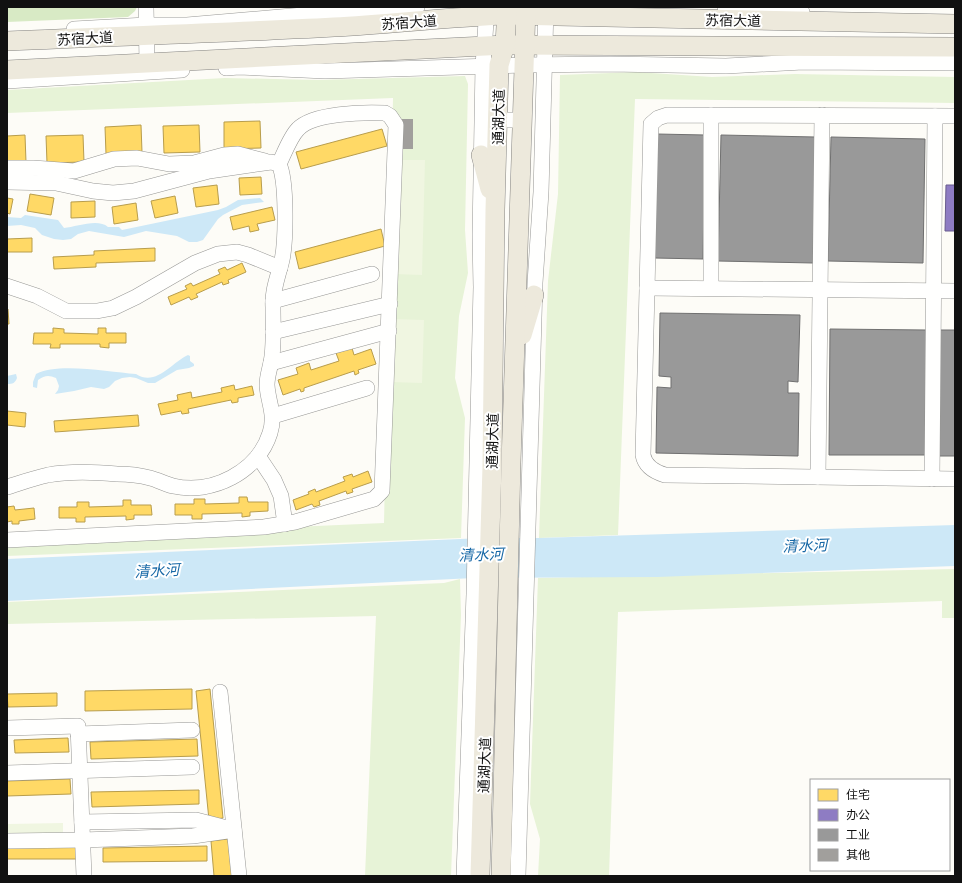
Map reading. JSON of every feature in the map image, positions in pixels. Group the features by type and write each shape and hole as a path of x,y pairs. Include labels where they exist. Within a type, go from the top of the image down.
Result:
{"main road":[{"name":"苏宿大道","path":"7,41 146,30 211,34 373,25 506,11 955,24"},
{"name":"通湖大道","path":"476,875 484,467 496,210 498,120 491,65 505,45 506,11"},
{"name":"通湖大道","path":"501,876 517,590 511,463 526,11"},
{"name":"苏宿大道","path":"7,70 505,45 955,47"},
{"path":"481,155 496,210"},
{"path":"514,357 534,295"}],"street":[{"path":"146,7 147,63"},
{"path":"7,33 146,30 360,10 417,7"},
{"path":"725,7 813,13 955,15"},
{"path":"484,467 480,235 481,155 491,65 484,46 487,12"},
{"path":"518,876 517,590 528,514 534,295 541,192 543,64 546,12"},
{"path":"7,81 239,67 325,71 524,64 726,66 803,62 955,63"},
{"path":"7,182 56,183 93,191 113,193 134,191 210,171 275,163 298,128 310,121 320,118 350,114 385,113 390,116 396,125 382,491 374,499 285,524 264,527 7,540"},
{"path":"955,116 667,115 658,118 651,124 643,447 644,461 657,473 665,475 955,479"},
{"path":"710,288 711,115"},
{"path":"818,477 822,115"},
{"path":"932,478 935,116"},
{"path":"498,120 522,120"},
{"path":"7,168 33,168 74,172 114,159 136,158 169,164 194,163 224,155 238,154 275,163 281,170 284,194 285,244 272,300 272,357 267,386 273,416 271,432 266,444 252,463 230,479 204,487 185,488 173,486 150,478 135,475 80,472 47,475 7,487"},
{"path":"7,286 37,296 66,311 97,311 113,308 136,297 195,263 218,254 237,252 280,268"},
{"path":"272,300 372,274"},
{"path":"647,288 955,291"},
{"path":"273,332 390,304"},
{"path":"271,363 389,331"},
{"path":"273,416 366,388"},
{"path":"258,456 274,480 281,496 285,524"},
{"path":"220,692 239,876"},
{"path":"7,728 78,726 84,876"},
{"path":"78,734 192,730"},
{"path":"7,773 192,767"},
{"path":"82,822 196,820 234,830"},
{"path":"7,841 193,836 234,830"}],"green space":[{"path":"7,7 137,7 128,17 7,22"},
{"path":"636,72 712,77 795,74 955,77 955,103 635,99 618,535 539,538 548,281 558,194 560,75"},
{"path":"465,76 468,84 465,230 468,273 459,316 455,378 465,418 461,538 7,556 7,540 384,523 393,98 7,113 7,90 225,78 318,80"},
{"path":"397,160 425,160 422,275 394,274"},
{"path":"392,319 424,320 422,383 391,382"},
{"path":"955,569 955,618 942,618 942,601 618,612 609,876 538,876 540,839 530,804 538,578"},
{"path":"460,579 461,615 451,876 365,876 376,616 7,624 7,602 444,583"},
{"path":"63,823 63,835 8,836 8,824"}],"water":[{"path":"260,198 264,202 242,205 223,215 218,219 203,240 197,242 189,242 177,236 146,231 124,237 89,231 78,234 71,239 63,240 42,235 35,228 21,225 7,226 7,217 21,218 25,215 58,220 64,228 99,223 108,227 119,227 122,230 218,210 238,200"},
{"path":"188,355 190,356 190,361 194,364 194,366 177,370 155,383 148,383 130,377 115,381 109,387 104,389 91,387 55,394 59,386 56,378 47,376 38,380 37,388 33,387 36,374 46,370 70,368 136,374 150,378 157,376"},
{"path":"16,374 17,378 15,382 7,384 7,376"},
{"name":"清水河","path":"955,525 955,566 657,577 474,578 7,601 7,559 483,538 539,538"}],"building: 住宅":[{"path":"260,121 261,148 224,149 224,122"},
{"path":"141,125 142,152 106,154 105,127"},
{"path":"199,125 200,152 164,153 163,126"},
{"path":"382,129 387,146 301,169 296,152"},
{"path":"25,135 26,162 7,163 7,136"},
{"path":"83,135 84,162 47,163 46,136"},
{"path":"261,177 262,194 240,195 239,178"},
{"path":"217,185 219,204 196,207 193,188"},
{"path":"30,194 54,198 51,215 27,211"},
{"path":"175,196 178,213 155,218 151,201"},
{"path":"7,198 13,199 10,214 7,213"},
{"path":"95,201 95,217 71,218 71,202"},
{"path":"136,203 138,220 114,224 112,207"},
{"path":"272,207 275,220 257,224 259,230 250,232 249,226 233,230 230,217"},
{"path":"381,229 385,246 299,269 295,252"},
{"path":"32,238 32,252 7,252 7,239"},
{"path":"155,248 155,261 96,263 96,267 54,269 53,257 94,255 94,251"},
{"path":"242,263 246,272 228,280 229,283 223,285 222,282 196,294 198,297 191,300 189,297 171,305 168,297 187,289 185,286 191,283 193,286 220,274 218,270 225,267 227,270"},
{"path":"8,309 9,324 7,324 7,310"},
{"path":"53,328 64,329 64,333 98,334 98,328 106,328 106,333 126,333 126,343 109,343 109,348 100,347 100,344 60,344 60,348 50,348 51,344 33,344 34,333 53,333"},
{"path":"352,348 354,355 371,349 376,364 358,370 359,373 355,375 354,371 304,388 304,391 301,392 300,389 283,395 278,380 298,374 296,368 309,363 311,370 339,361 336,353"},
{"path":"234,385 235,390 252,386 254,395 238,398 238,402 232,403 231,400 188,409 189,413 182,414 181,411 161,415 158,404 178,400 177,395 191,392 192,398 222,392 221,388"},
{"path":"7,411 26,413 25,427 7,425"},
{"path":"138,415 139,426 55,432 54,421"},
{"path":"368,471 372,482 352,489 353,492 347,494 346,491 319,501 320,505 314,507 312,504 296,510 293,500 309,494 308,492 315,489 316,492 345,481 343,477 352,474 353,477"},
{"path":"239,497 247,497 248,502 268,502 268,511 250,512 250,516 242,517 242,513 202,514 202,519 192,519 192,515 175,515 175,504 194,504 194,499 205,499 205,504 239,503"},
{"path":"123,500 131,500 131,505 151,505 152,515 134,515 134,519 126,520 126,516 85,517 85,522 76,522 76,518 59,518 59,507 77,507 77,502 89,502 89,507 123,506"},
{"path":"14,506 15,510 34,508 35,519 19,521 19,524 12,524 12,521 7,522 7,507"},
{"path":"192,689 192,709 85,711 85,691"},
{"path":"210,689 223,818 209,820 196,691"},
{"path":"57,693 57,706 8,707 7,694"},
{"path":"68,738 69,752 15,753 14,740"},
{"path":"197,739 198,756 91,759 90,742"},
{"path":"70,779 71,794 7,796 7,781"},
{"path":"199,790 199,804 92,807 91,792"},
{"path":"228,839 232,876 214,876 211,841"},
{"path":"77,846 77,859 7,859 7,847"},
{"path":"207,846 207,861 103,862 103,848"}],"building: 办公":[{"path":"946,185 955,185 955,231 945,231"}],"building: 工业":[{"path":"657,134 705,135 703,259 655,258"},
{"path":"721,135 815,137 813,263 718,261"},
{"path":"831,137 925,139 923,263 828,261"},
{"path":"660,313 800,315 798,382 788,381 788,393 799,393 798,456 656,453 657,387 671,388 671,377 659,376"},
{"path":"830,329 926,330 925,455 829,455"},
{"path":"940,330 955,330 955,456 939,456"}],"building: 其他":[{"path":"398,119 413,119 413,149 399,149"}]}
